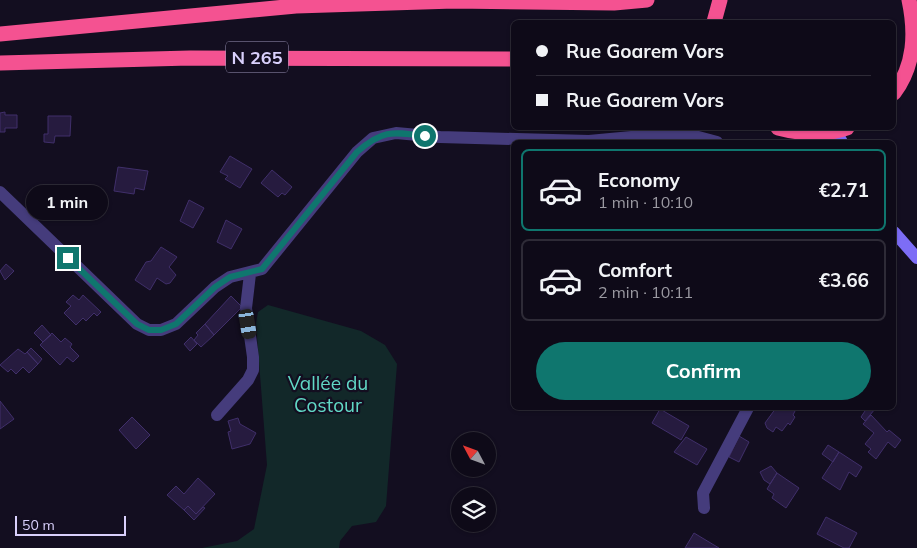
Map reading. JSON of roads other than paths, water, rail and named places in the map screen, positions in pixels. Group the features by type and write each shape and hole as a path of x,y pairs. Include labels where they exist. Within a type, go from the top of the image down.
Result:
{"highway":[{"path":"0,34 296,6 454,1 614,3 647,0"},
{"path":"715,20 720,0"},
{"path":"896,90 914,57 915,29 909,0 917,1"},
{"name":"N 265","path":"0,63 190,58 511,58"},
{"path":"788,130 808,134 842,134"}],"main road":[{"path":"896,234 917,258"}],"street":[{"path":"0,192 137,324 149,330 161,330 176,324 215,287 230,277 250,274 262,269 357,152 373,138 396,133 440,137 552,140"},
{"path":"600,140 663,134 691,135 710,140"},
{"path":"217,415 248,380 253,370 246,308 250,274"},
{"path":"704,508 703,493 747,410"}],"park label":[{"name":"Vallée du Costour","path":"328,394"}]}
